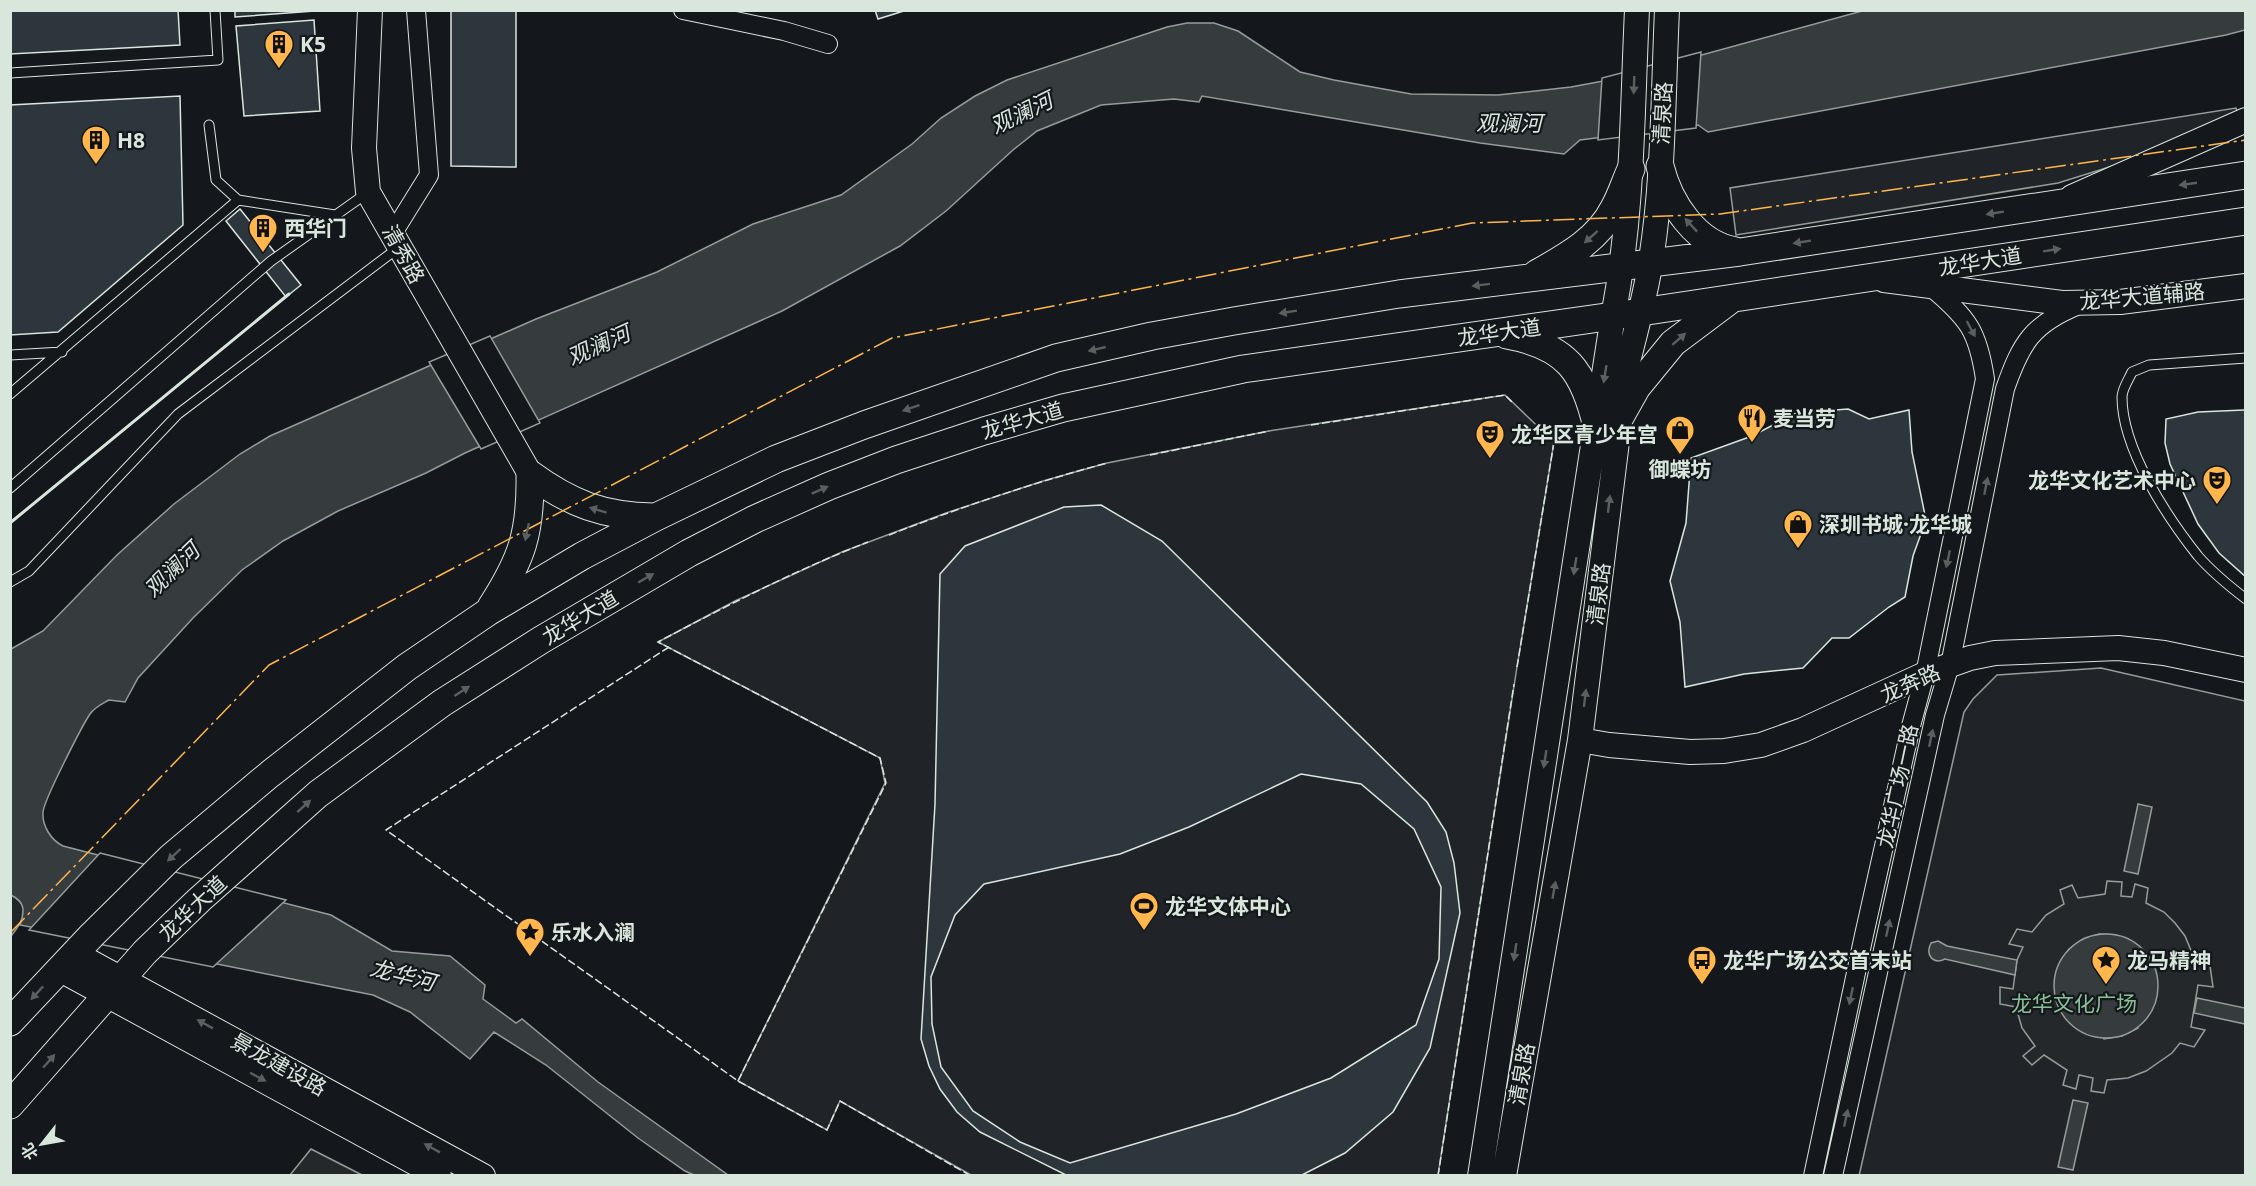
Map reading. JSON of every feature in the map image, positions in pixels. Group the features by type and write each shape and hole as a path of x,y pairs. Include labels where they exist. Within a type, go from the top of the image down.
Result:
{"main road":[{"name":"清秀路","path":"370,10 364,148 368,192 530,474"},
{"name":"清泉路","path":"1480,1176 1608,423 1626,369 1641,312 1650,264 1660,166 1666,17"},
{"name":"清泉路","path":"1504,1176 1580,740 1608,423 1613,316 1623,267 1631,170 1637,19"},
{"path":"2056,204 2246,120"},
{"path":"1660,166 1663,179 1690,225 1723,249 1740,252"},
{"path":"1527,279 1576,249 1595,234 1614,208 1631,170"},
{"path":"10,1022 171,857 217,816 362,701 488,612 582,556 656,517 776,459 864,424 1056,358 1152,336 1234,321 1399,294 1740,252 2246,175"},
{"name":"龙华大道","path":"10,1105 146,952 199,900 318,794 442,703 541,640 754,519 829,486 896,460 1063,408 1243,369 1870,278 2246,220"},
{"name":"龙华大道辅路","path":"1870,278 2062,303 2120,302 2246,286"},
{"path":"1494,332 1523,338 1546,347 1569,362 1608,423 1673,343 1733,298"},
{"path":"530,474 559,494 593,509 612,514 656,517"},
{"path":"488,612 515,569 522,551 529,519 530,474"},
{"name":"龙奔路","path":"1580,740 1609,745 1690,752 1725,751 1761,745 1803,730 1924,674 1970,658 1995,653 2118,648 2164,653 2246,670"},
{"name":"景龙建设路","path":"75,953 114,987 440,1176"},
{"name":"景龙建设路","path":"114,987 483,1176"}],"street":[{"path":"397,239 429,174 416,10"},
{"path":"683,10 784,31 828,44"},
{"name":"龙华广场一路","path":"1813,1176 1924,674 1985,379 1981,353 1971,327 1956,308 1931,287"},
{"name":"龙华广场一路","path":"1833,1176 1935,715 1950,665 1999,414 2015,361 2025,342 2042,325 2060,313 2087,302"}],"lane":[{"path":"10,73 218,60 215,10"},
{"path":"209,125 216,180 238,200 335,215"},
{"path":"10,488 271,261 368,192"},
{"path":"10,394 63,352 238,200"},
{"path":"10,582 29,571 178,414 278,340 397,239"},
{"path":"10,354 63,352"},
{"path":"2246,358 2149,365 2132,372 2121,395 2126,428 2141,468 2156,495 2199,556 2229,586 2246,599"}],"green space":[{"path":"2236,108 2238,114 2132,160 2058,183 1736,235 1730,188"},
{"name":"龙华文体中心","path":"1505,395 1554,442 1438,1175 971,1175 840,1101 827,1130 738,1081 885,783 880,758 658,642 735,601 842,552 946,513 1043,481 1107,463 1269,431"},
{"name":"龙华文化广场","path":"2101,668 2245,701 2245,1175 1859,1176 1964,712 1973,699 1997,675"},
{"path":"11,895 22,904 24,914 11,936"}],"shaded area":[{"path":"2107,881 2122,882 2121,896 2132,897 2135,884 2148,888 2146,903 2164,912 2175,923 2185,936 2197,965 2210,966 2213,987 2198,985 2191,1027 2205,1030 2194,1047 2180,1043 2172,1053 2146,1071 2128,1078 2107,1080 2104,1093 2091,1091 2093,1078 2079,1075 2076,1089 2063,1085 2067,1070 2044,1055 2032,1065 2023,1056 2035,1046 2022,1028 2016,1007 2000,1004 2000,987 2013,989 2017,960 2023,947 2009,944 2017,929 2032,932 2046,915 2064,904 2060,890 2072,885 2078,898 2105,894","holes":["2099,934 2116,935 2138,1028 2122,1036 2104,1039 2060,962 2069,949 2083,939"]},
{"path":"311,1149 362,1175 290,1175"}],"water":[{"path":"1862,11 2245,11 2245,30 1708,132 1698,125 1580,140 1564,154 1480,143 1202,96 1199,102 1174,99 1101,105 1037,131 946,211 900,246 782,311 338,511 283,541 242,570 193,618 138,678 125,702 109,700 90,714 56,779 43,812 46,827 51,836 63,846 331,915 392,951 450,956 485,985 483,999 516,1023 522,1019 598,1082 728,1175 694,1175 685,1171 638,1138 546,1065 494,1032 470,1059 410,1012 373,995 20,925 23,907 11,895 11,649 43,631 117,555 174,504 240,454 270,436 536,319 657,272 753,224 841,195 912,144 941,118 975,96 1007,80 1167,27 1187,23 1214,23 1238,31 1300,72 1334,80 1411,94 1498,95 1571,87 1614,79"},
{"path":"2138,804 2152,807 2138,874 2124,871"},
{"path":"2106,934 2126,938 2143,949 2154,966 2158,986 2154,1006 2143,1023 2126,1034 2106,1038 2086,1034 2069,1023 2058,1006 2054,986 2058,966 2069,949 2086,938"},
{"path":"1938,941 1947,946 2017,960 2015,975 1945,959 1934,960 1931,958 1929,947 1931,943"},
{"path":"2197,998 2245,1008 2245,1024 2194,1013"},
{"path":"2073,1100 2088,1103 2073,1170 2058,1167"}],"pier":[{"path":"1701,52 1696,128 1598,140 1602,78"},
{"path":"490,336 540,423 481,449 429,362"},
{"path":"100,853 286,900 213,967 29,930"}],"building":[{"path":"10,10 178,10 180,45 10,54"},
{"path":"235,10 314,10 314,11 235,17"},
{"path":"451,10 516,10 516,167 451,166"},
{"path":"875,10 907,10 878,19"},
{"name":"K5","path":"314,20 320,111 244,116 236,26"},
{"name":"H8","path":"180,96 183,225 58,332 10,335 10,105"},
{"name":"西华门","path":"240,209 301,285 286,297 226,221"},
{"name":"深圳书城·龙华城","path":"1848,409 1869,419 1909,410 1912,452 1926,520 1913,556 1905,597 1849,638 1832,638 1803,668 1744,674 1685,687 1680,622 1670,581 1686,523 1691,458 1752,436 1796,413"},
{"name":"龙华文化艺术中心","path":"2246,410 2246,577 2219,553 2198,524 2170,464 2165,443 2166,419 2198,412"},
{"path":"1101,505 1162,541 1427,802 1446,832 1454,863 1460,913 1430,1048 1393,1112 1345,1153 1300,1176 1068,1176 980,1132 957,1112 940,1089 929,1066 921,1039 935,804 940,574 965,546 1064,507","holes":["1301,774 1361,784 1414,829 1441,887 1439,959 1416,1025 1331,1078 1236,1114 1070,1163 1020,1142 973,1111 941,1067 932,1024 931,977 955,915 984,884 1120,854 1189,827"]}],"fence":[{"path":"1311,425 1505,395 1512,402"},
{"path":"1150,455 1269,431"},
{"path":"1517,667 1554,442 1545,433"},
{"path":"889,535 997,496 1107,463"},
{"path":"738,1081 886,783 880,758 658,642 788,576 868,542"},
{"path":"669,647 386,830 738,1081 827,1130 840,1101 971,1176"},
{"path":"1438,1176 1514,684"}],"wall":[{"path":"10,523 289,294"}],"power":[{"path":"10,933 269,665 892,338 1472,223 1720,214 2246,140"}],"place":[{"name":"K5","path":"279,70"},
{"name":"H8","path":"96,166"},
{"name":"西华门","path":"263,254"},
{"name":"麦当劳","path":"1752,444"},
{"name":"御蝶坊","path":"1680,456"},
{"name":"龙华区青少年宫","path":"1490,460"},
{"name":"龙华文化艺术中心","path":"2217,506"},
{"name":"深圳书城·龙华城","path":"1798,550"},
{"name":"龙华文体中心","path":"1144,932"},
{"name":"乐水入澜","path":"530,958"},
{"name":"龙华广场公交首末站","path":"1702,986"},
{"name":"龙马精神","path":"2106,986"}],"water label":[{"name":"观澜河","path":"1021,112"},
{"name":"观澜河","path":"1509,122"},
{"name":"观澜河","path":"598,344"},
{"name":"观澜河","path":"171,569"},
{"name":"龙华河","path":"403,974"}]}
